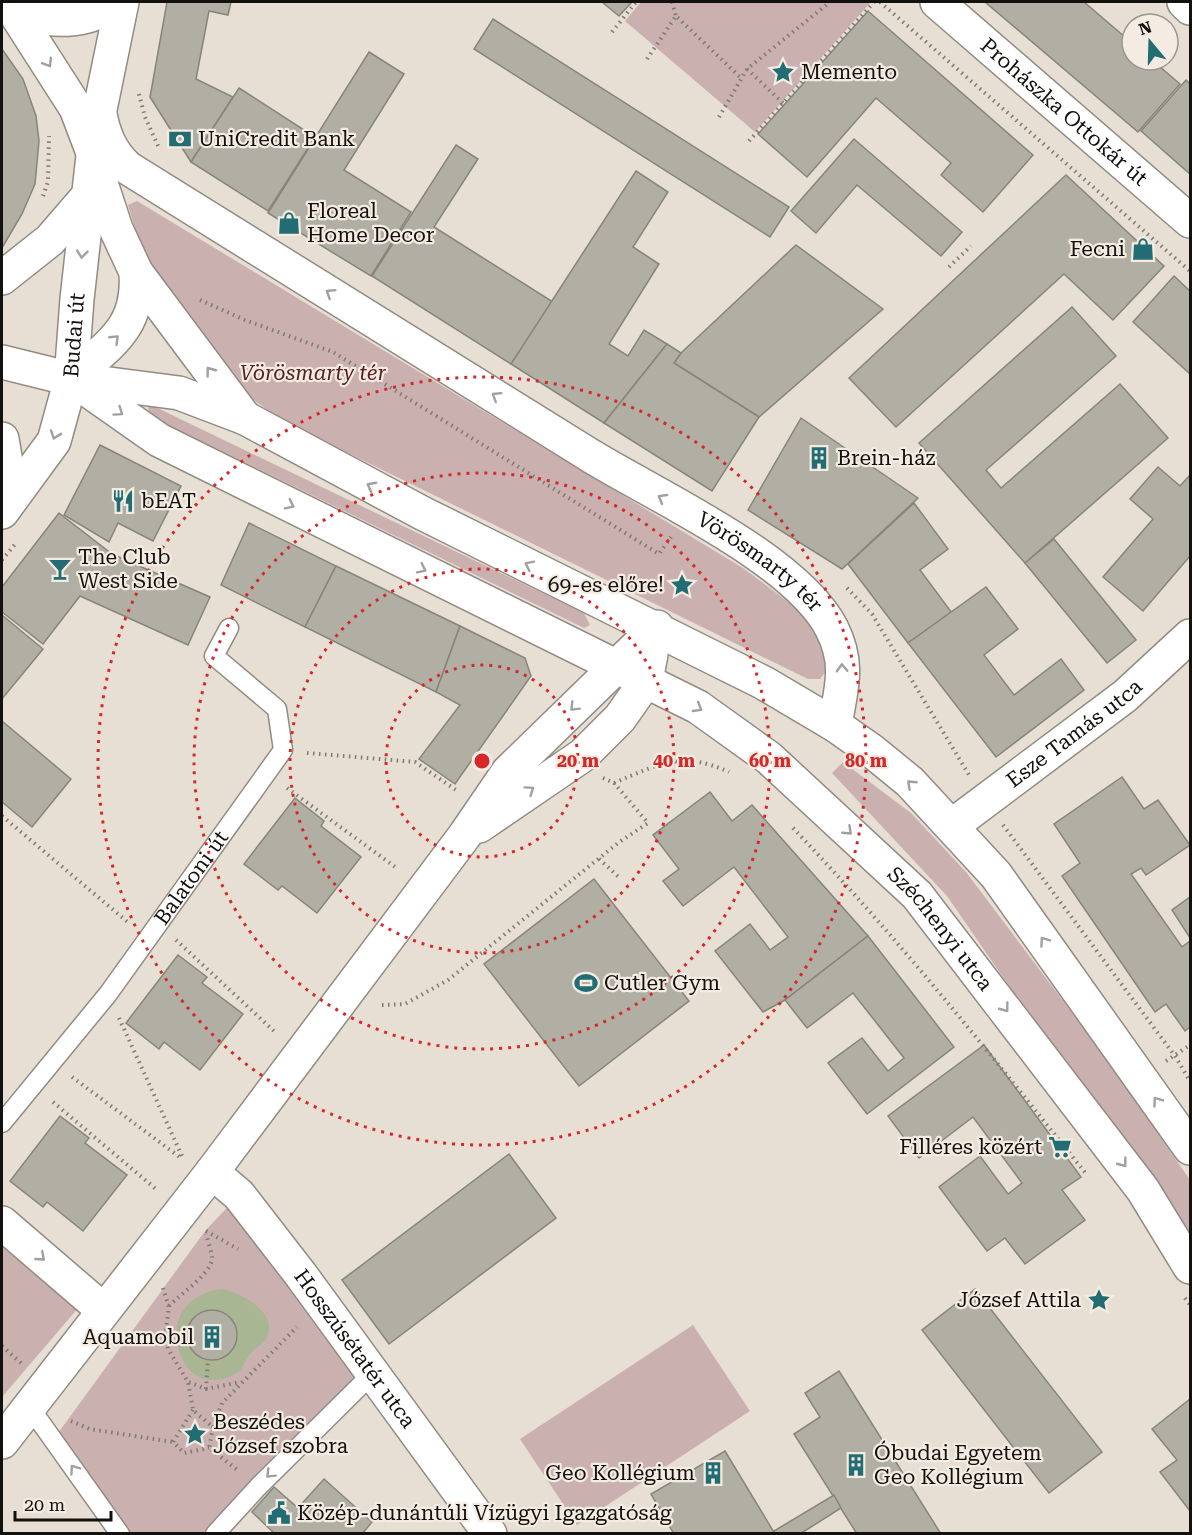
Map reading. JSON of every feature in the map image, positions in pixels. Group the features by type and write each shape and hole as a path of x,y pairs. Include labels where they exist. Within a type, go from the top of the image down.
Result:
{"street":[{"path":"13,8 79,20 94,15 113,2"},
{"name":"Budai út","path":"71,379 93,154 99,110 122,2"},
{"name":"Prohászka Ottokár út","path":"937,2 1191,221"},
{"path":"1184,2 1191,8"},
{"path":"13,8 76,108 93,154"},
{"name":"Vörösmarty tér","path":"99,110 109,144 117,158 128,168 606,465 759,555 802,590 832,628 845,665 835,725"},
{"name":"Budai út","path":"93,154 110,212 136,272 245,418"},
{"path":"2,278 50,240 88,196"},
{"name":"Budai út","path":"71,379 113,342 126,326 136,303 136,272"},
{"path":"2,362 71,379 179,393 245,418 423,513 657,627 764,683 835,725 910,782 953,825 996,875 1191,1148"},
{"path":"12,515 54,441 71,379"},
{"path":"71,379 159,440 615,665"},
{"path":"2,439 12,515"},
{"path":"2,1442 102,1309 198,1166 465,835 508,772 615,665 657,627"},
{"path":"465,835 583,755 620,718 646,681 657,627"},
{"name":"Esze Tamás utca","path":"953,825 1125,696 1191,636"},
{"name":"Széchenyi utca","path":"615,665 698,707 769,758 916,895 1143,1190 1187,1281"},
{"name":"Hosszúsétatér utca","path":"198,1166 239,1195 301,1275 490,1533"},
{"path":"2,1223 102,1309"}],"lane":[{"path":"229,628 214,656 277,709 283,750"},
{"name":"Balatoni út","path":"2,1123 108,994 283,750"},
{"path":"215,1533 372,1374"},
{"path":"29,1406 120,1533"}],"path":[{"path":"612,32 636,2"},
{"path":"672,2 676,16 740,77"},
{"path":"720,117 740,77 747,69 830,2"},
{"path":"749,141 874,2"},
{"path":"880,2 1191,271"},
{"path":"647,58 676,16"},
{"path":"747,69 783,103"},
{"path":"41,200 48,182 49,132"},
{"path":"949,267 971,246"},
{"path":"190,296 245,320 333,352 658,554 687,512"},
{"path":"2,560 12,515"},
{"path":"283,750 415,762 459,792"},
{"path":"614,783 667,761 708,763 732,773"},
{"path":"267,773 398,869"},
{"path":"382,1005 405,1004 447,980 648,823 614,783 600,776"},
{"path":"985,801 1191,1081"},
{"path":"2,816 146,938"},
{"path":"790,825 874,914 967,1024 1092,1181"},
{"path":"599,859 621,879"},
{"path":"158,923 274,1032"},
{"path":"108,994 198,1166"},
{"path":"52,1062 198,1166"},
{"path":"34,1085 157,1191"},
{"path":"169,1307 182,1292 208,1272 212,1258 205,1231"},
{"path":"1187,1281 1191,1305"},
{"path":"163,1287 169,1307 166,1329 168,1349 188,1382 193,1410 213,1427"},
{"path":"209,1448 213,1427 222,1403 297,1327"},
{"path":"2,1346 24,1366"},
{"path":"206,1389 208,1359"},
{"path":"188,1382 206,1389 242,1382"},
{"path":"173,1442 193,1410"},
{"path":"66,1419 90,1429 173,1442 184,1453 209,1448 258,1487"}],"green space":[{"path":"641,2 871,2 755,132 625,21"},
{"name":"Vörösmarty tér","path":"137,201 743,568 811,619 825,645 827,670 820,679 808,679 283,421 251,398 162,284 140,245 128,205"},
{"path":"147,403 584,613 590,625 584,628 150,416"},
{"path":"843,762 911,813 966,872 1094,1042 1190,1180 1190,1233 1078,1086 947,896 832,773"},
{"path":"239,1195 372,1374 215,1533 120,1533 53,1440 205,1231"},
{"path":"2,1247 79,1307 2,1397"},
{"path":"693,1325 750,1411 577,1525 520,1439"}],"shaded area":[{"path":"222,1289 238,1294 256,1305 268,1320 269,1328 266,1339 251,1353 238,1372 217,1380 209,1380 196,1375 185,1364 179,1351 177,1326 187,1306 196,1298"}],"building":[{"path":"167,2 231,2 228,15 209,11 196,79 233,97 191,162 150,97"},
{"path":"602,2 632,2 619,16"},
{"path":"985,2 1084,2 1120,33 1120,72 1166,72 1180,84 1138,132"},
{"path":"868,11 1033,155 983,212 941,175 951,163 876,98 807,177 758,134"},
{"path":"493,19 789,207 770,237 474,49"},
{"path":"2,49 23,79 36,116 39,141 35,184 22,214 2,248"},
{"path":"369,52 404,74 344,170 411,212 371,276 268,213"},
{"path":"1186,80 1190,84 1190,174 1141,131"},
{"path":"239,88 315,137 268,211 191,162"},
{"path":"854,139 962,232 941,256 857,185 816,233 791,211"},
{"path":"456,145 478,159 434,227 553,302 511,364 372,276"},
{"path":"636,171 668,192 633,247 659,264 609,344 628,356 644,330 667,344 604,423 511,364"},
{"path":"1066,175 1164,266 1113,320 1064,274 896,427 849,378"},
{"path":"796,245 883,309 759,417 674,363 681,353"},
{"path":"1174,276 1190,291 1190,374 1133,322"},
{"path":"1072,307 1116,356 986,470 1001,488 1120,384 1168,438 1025,563 919,443"},
{"path":"667,344 681,353 674,363 759,417 712,491 604,423"},
{"name":"Brein-ház","path":"801,418 918,498 842,569 748,510"},
{"name":"bEAT","path":"100,445 181,486 153,541 118,523 109,542 64,515"},
{"path":"1158,467 1180,486 1190,475 1190,556 1143,611 1103,577 1153,519 1130,499"},
{"path":"914,503 948,549 920,570 952,613 908,643 848,564"},
{"path":"59,513 112,554 210,597 188,645 80,596 43,644 2,612 2,587"},
{"path":"249,523 336,566 305,627 221,585"},
{"path":"1054,539 1136,640 1107,663 1025,563"},
{"path":"336,566 460,626 436,692 305,627"},
{"path":"986,587 1018,629 984,655 1014,695 1061,659 1084,690 996,757 908,643"},
{"path":"2,615 43,649 2,699"},
{"path":"460,626 525,658 531,676 455,784 419,759 460,705 436,692"},
{"path":"2,721 71,779 32,827 2,802"},
{"path":"1122,777 1144,809 1158,800 1190,845 1146,875 1141,868 1131,874 1182,947 1190,941 1190,1027 1185,1031 1166,1004 1155,1012 1062,876 1080,863 1054,824"},
{"path":"710,792 732,821 752,805 868,936 785,1000 763,1012 715,951 750,924 770,950 788,937 734,867 683,906 663,881 679,869 653,835"},
{"path":"295,798 324,821 321,826 361,857 317,913 282,886 278,890 244,864"},
{"name":"Cutler Gym","path":"594,879 689,1001 579,1086 484,964"},
{"path":"1190,897 1190,938 1172,910"},
{"path":"868,936 954,1047 867,1114 828,1063 862,1038 888,1071 904,1058 853,993 807,1028 785,1000"},
{"path":"178,955 207,977 202,983 243,1014 200,1070 164,1042 159,1049 126,1023"},
{"path":"984,1045 1081,1177 1062,1190 1085,1220 1025,1264 1005,1238 987,1251 939,1187 980,1156 1008,1194 1022,1183 973,1117 919,1158 888,1116"},
{"path":"60,1116 89,1138 85,1143 127,1175 83,1231 47,1202 43,1207 10,1181"},
{"path":"509,1154 556,1218 389,1344 342,1280"},
{"path":"975,1289 1102,1452 1049,1493 922,1330"},
{"name":"Aquamobil","path":"212,1310 230,1317 237,1335 230,1353 212,1360 194,1353 187,1335 194,1317"},
{"name":"Óbudai Egyetem Geo Kollégium","path":"839,1371 941,1534 857,1534 794,1434 820,1417 805,1393"},
{"path":"1190,1399 1190,1511 1160,1472 1177,1460 1152,1429"},
{"name":"Geo Kollégium","path":"725,1451 775,1534 674,1534 651,1494"},
{"path":"324,1479 372,1522 362,1534 275,1534 252,1512 274,1487 298,1508"},
{"path":"834,1495 841,1508 800,1534 775,1534 774,1531"}],"place":[{"name":"Memento","path":"783,72"},
{"name":"UniCredit Bank","path":"180,139"},
{"name":"Floreal Home Decor","path":"289,223"},
{"name":"Fecni","path":"1143,249"},
{"name":"Brein-ház","path":"819,458"},
{"name":"bEAT","path":"123,501"},
{"name":"The Club West Side","path":"60,569"},
{"name":"69-es előre!","path":"682,585"},
{"name":"Cutler Gym","path":"586,983"},
{"name":"Filléres közért","path":"1060,1147"},
{"name":"József Attila","path":"1099,1300"},
{"name":"Aquamobil","path":"212,1337"},
{"name":"Beszédes József szobra","path":"195,1434"},
{"name":"Óbudai Egyetem Geo Kollégium","path":"856,1465"},
{"name":"Geo Kollégium","path":"713,1473"},
{"name":"Közép-dunántúli Vízügyi Igazgatóság","path":"279,1513"}]}
